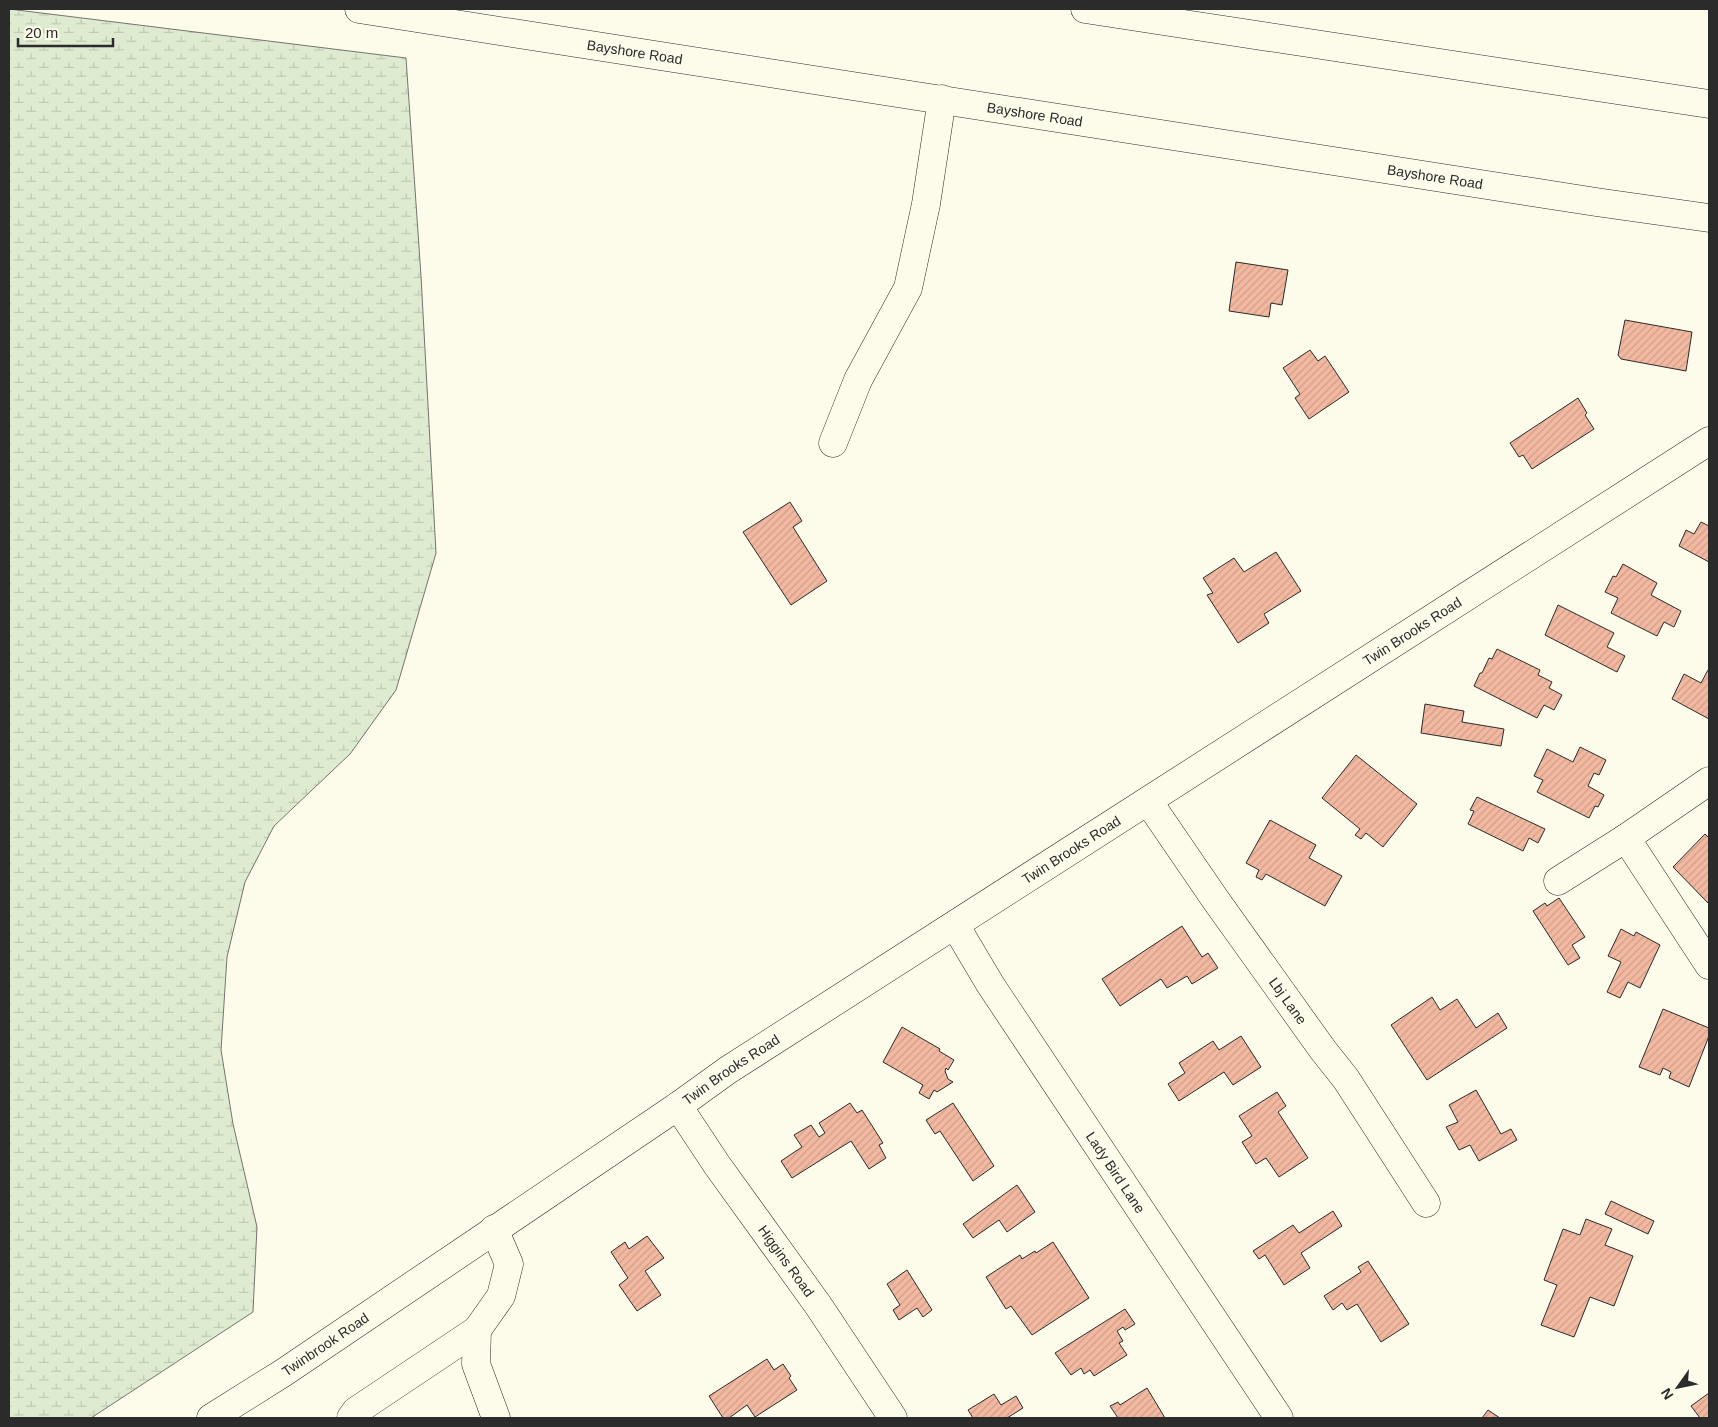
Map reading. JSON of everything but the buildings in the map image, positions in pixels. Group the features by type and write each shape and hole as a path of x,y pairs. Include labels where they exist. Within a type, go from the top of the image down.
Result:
{"street":[{"name":"Bayshore Road","path":"359,9 1576,199 1709,218"},
{"path":"1084,9 1709,104"},
{"path":"833,443 858,380 908,288 926,204 942,99"},
{"name":"Twin Brooks Road","path":"439,1266 678,1106 728,1070 1709,441"},
{"path":"1558,881 1626,838 1709,781"},
{"name":"Lbj Lane","path":"1148,801 1215,899 1323,1050 1346,1079 1426,1203"},
{"path":"1626,838 1709,965"},
{"name":"Lady Bird Lane","path":"955,925 995,992 1278,1418"},
{"name":"Higgins Road","path":"678,1106 717,1165 818,1305 892,1418"},
{"path":"351,1418 356,1412 477,1330 501,1296 509,1264 494,1229"},
{"name":"Twinbrook Road","path":"210,1418 283,1373 439,1266"},
{"path":"477,1330 476,1364 496,1418"}],"green space":[{"path":"9,9 406,58 421,276 436,553 396,690 350,754 274,826 245,882 227,957 221,1050 233,1124 257,1227 253,1312 91,1418 9,1418"}]}
